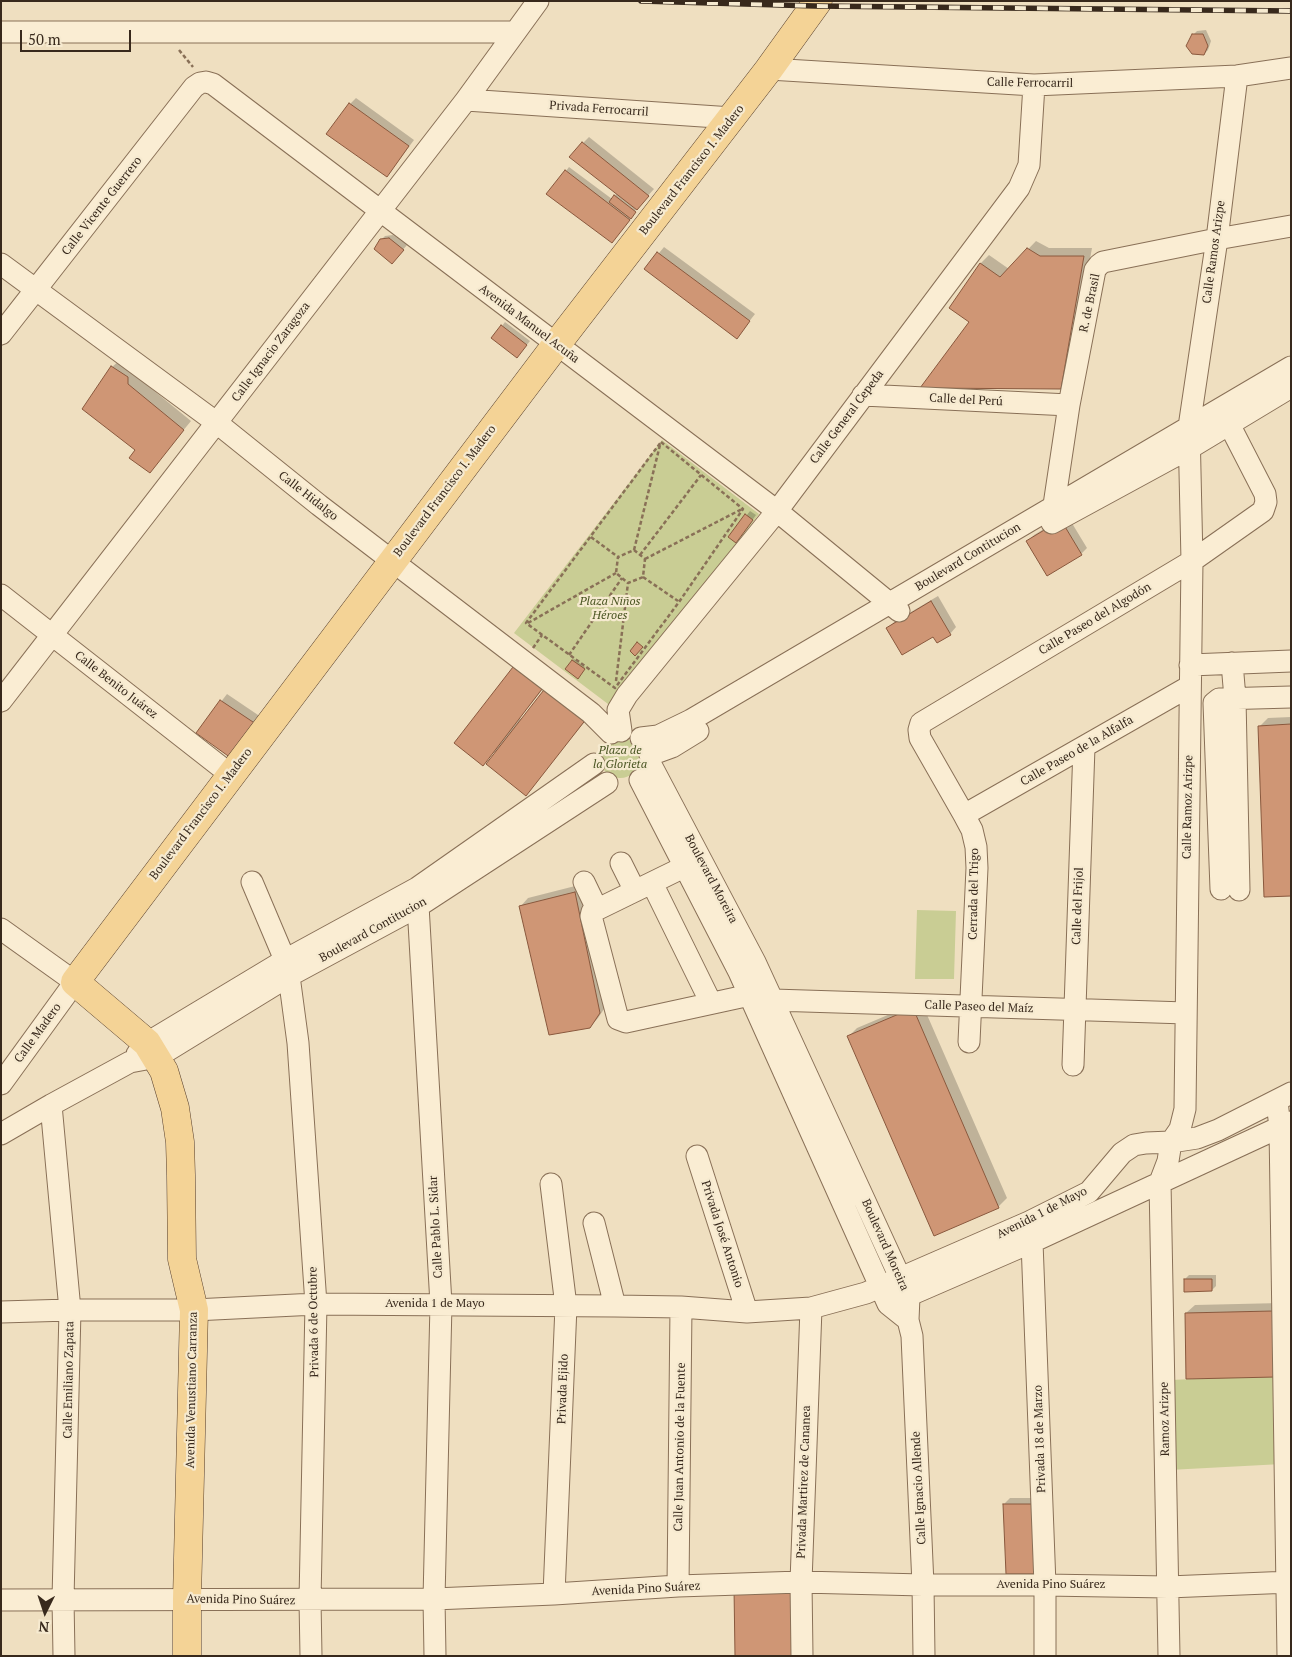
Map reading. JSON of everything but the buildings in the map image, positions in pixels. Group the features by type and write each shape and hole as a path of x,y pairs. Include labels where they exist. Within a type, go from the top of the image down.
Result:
{"main road":[{"name":"Boulevard Francisco I. Madero","path":"74,982 556,345 770,69 818,1"},
{"path":"74,982 145,1054"},
{"name":"Avenida Venustiano Carranza","path":"145,1054 170,1086 175,1108 180,1142 182,1259 194,1310 187,1656"}],"street":[{"name":"Calle Ignacio Zaragoza","path":"1,701 466,100 538,1"},
{"path":"1,32 515,32"},
{"name":"Calle Ferrocarril","path":"770,69 1034,85 1236,76 1291,68"},
{"name":"Calle Ramos Arizpe","path":"1189,437 1217,239 1236,76"},
{"name":"Avenida Manuel Acuña","path":"206,82 213,84 556,345 666,437 777,511 894,608"},
{"name":"Calle Vicente Guerrero","path":"1,334 194,88 200,83 206,82"},
{"name":"Calle General Cepeda","path":"618,710 627,695 777,511 1019,188 1029,165 1034,85"},
{"name":"Privada Ferrocarril","path":"466,100 732,118"},
{"name":"R. de Brasil","path":"1054,505 1069,405 1096,270 1099,265 1103,262 1291,226"},
{"name":"Calle Hidalgo","path":"1,264 217,423 319,505 616,732"},
{"name":"Boulevard Contitucion","path":"645,759 658,736 680,726 1059,519 1189,437 1291,367"},
{"name":"Boulevard Contitucion","path":"894,608 1054,505 1189,437 1228,424 1291,387"},
{"name":"Calle del Perú","path":"863,395 1069,405"},
{"name":"Calle Paseo del Algodón","path":"919,730 921,723 1192,561 1263,511 1266,502 1265,494 1228,424"},
{"name":"Calle Ramoz Arizpe","path":"1160,1182 1168,1161 1171,1142 1180,1129 1185,1109 1192,561 1189,437"},
{"name":"Calle Benito Juárez","path":"1,595 231,775"},
{"path":"1190,665 1291,661"},
{"path":"1232,663 1235,698"},
{"name":"Calle Paseo de la Alfalfa","path":"964,815 1190,686"},
{"path":"1230,890 1214,703 1219,699 1291,697"},
{"path":"616,732 618,710"},
{"name":"Cerrada del Trigo","path":"919,730 920,738 972,830 976,847 977,868 969,1042"},
{"path":"616,732 632,733 645,759 630,786 618,787 607,783 599,775 594,764 594,754 597,745 603,738 616,732"},
{"name":"Calle del Frijol","path":"1073,1066 1084,747"},
{"name":"Boulevard Moreira","path":"645,759 686,866 747,967 773,1000 816,1116 830,1174 878,1295 908,1320"},
{"name":"Boulevard Moreira","path":"645,759 747,967 750,995 816,1116 848,1163 909,1297 908,1320"},
{"name":"Boulevard Contitucion","path":"417,897 594,764"},
{"name":"Boulevard Contitucion","path":"1,1134 145,1054 287,968 417,897 607,783"},
{"path":"620,863 644,887 711,1003"},
{"path":"686,866 592,912 591,916 618,1019 626,1022 750,995"},
{"path":"252,882 287,968"},
{"path":"584,882 597,909"},
{"name":"Calle Pablo L. Sidar","path":"417,897 441,1304 434,1599 435,1656"},
{"path":"1,930 74,982"},
{"name":"Privada 6 de Octubre","path":"287,968 298,1043 316,1304 310,1600 311,1656"},
{"name":"Calle Madero","path":"1,1084 74,982"},
{"name":"Calle Paseo del Maíz","path":"773,1000 1186,1013"},
{"path":"1284,1097 1289,1582 1288,1656"},
{"name":"Avenida 1 de Mayo","path":"1,1312 194,1310 316,1304 441,1304 681,1307 747,1312 810,1308 878,1295 909,1297 1031,1232 1089,1192 1122,1154 1134,1145 1197,1138 1284,1097"},
{"name":"Calle Emiliano Zapata","path":"51,1105 70,1310 63,1599 64,1656"},
{"name":"Avenida 1 de Mayo","path":"878,1295 900,1277 1031,1232 1140,1191 1285,1125"},
{"name":"Privada José Antonio","path":"697,1156 747,1312"},
{"path":"830,1174 848,1163"},
{"path":"1115,1163 1122,1180 1132,1188 1140,1191"},
{"name":"Ramoz Arizpe","path":"1160,1182 1169,1656"},
{"name":"Privada Ejido","path":"551,1184 566,1306 554,1594"},
{"path":"594,1223 615,1306"},
{"name":"Privada 18 de Marzo","path":"1031,1232 1045,1585 1045,1656"},
{"name":"Calle Juan Antonio de la Fuente","path":"678,1586 681,1307"},
{"name":"Privada Martirez de Cananea","path":"802,1656 801,1582 810,1308"},
{"name":"Calle Ignacio Allende","path":"908,1320 912,1336 923,1585 924,1656"},
{"name":"Avenida Pino Suárez","path":"1,1600 434,1599 678,1586 801,1582 1168,1587 1289,1582"}],"path":[{"path":"164,32 206,82"},
{"path":"666,437 701,474 743,509"},
{"path":"526,623 666,437"},
{"path":"634,550 666,437"},
{"path":"640,555 701,474"},
{"path":"615,688 679,602 743,509"},
{"path":"645,560 743,509 777,511"},
{"path":"590,537 618,557"},
{"path":"634,550 645,560"},
{"path":"618,557 634,550"},
{"path":"616,574 618,557"},
{"path":"643,577 645,560"},
{"path":"526,623 616,574"},
{"path":"616,574 628,583"},
{"path":"643,577 679,602"},
{"path":"628,583 643,577"},
{"path":"569,655 622,578"},
{"path":"618,710 615,688 628,583"},
{"path":"526,623 615,688"}],"green space":[{"name":"Plaza Niños Héroes","path":"662,440 759,514 612,707 514,633"},
{"name":"Plaza de la Glorieta","path":"624,738 631,741 637,747 640,758 639,766 631,775 624,778 616,778 609,775 601,766 600,754 603,747 612,739"},
{"path":"917,910 956,911 954,979 915,979"},
{"path":"1281,1375 1282,1464 1169,1470 1171,1380"}],"railway":[{"path":"641,1 815,6 1291,11"}]}
